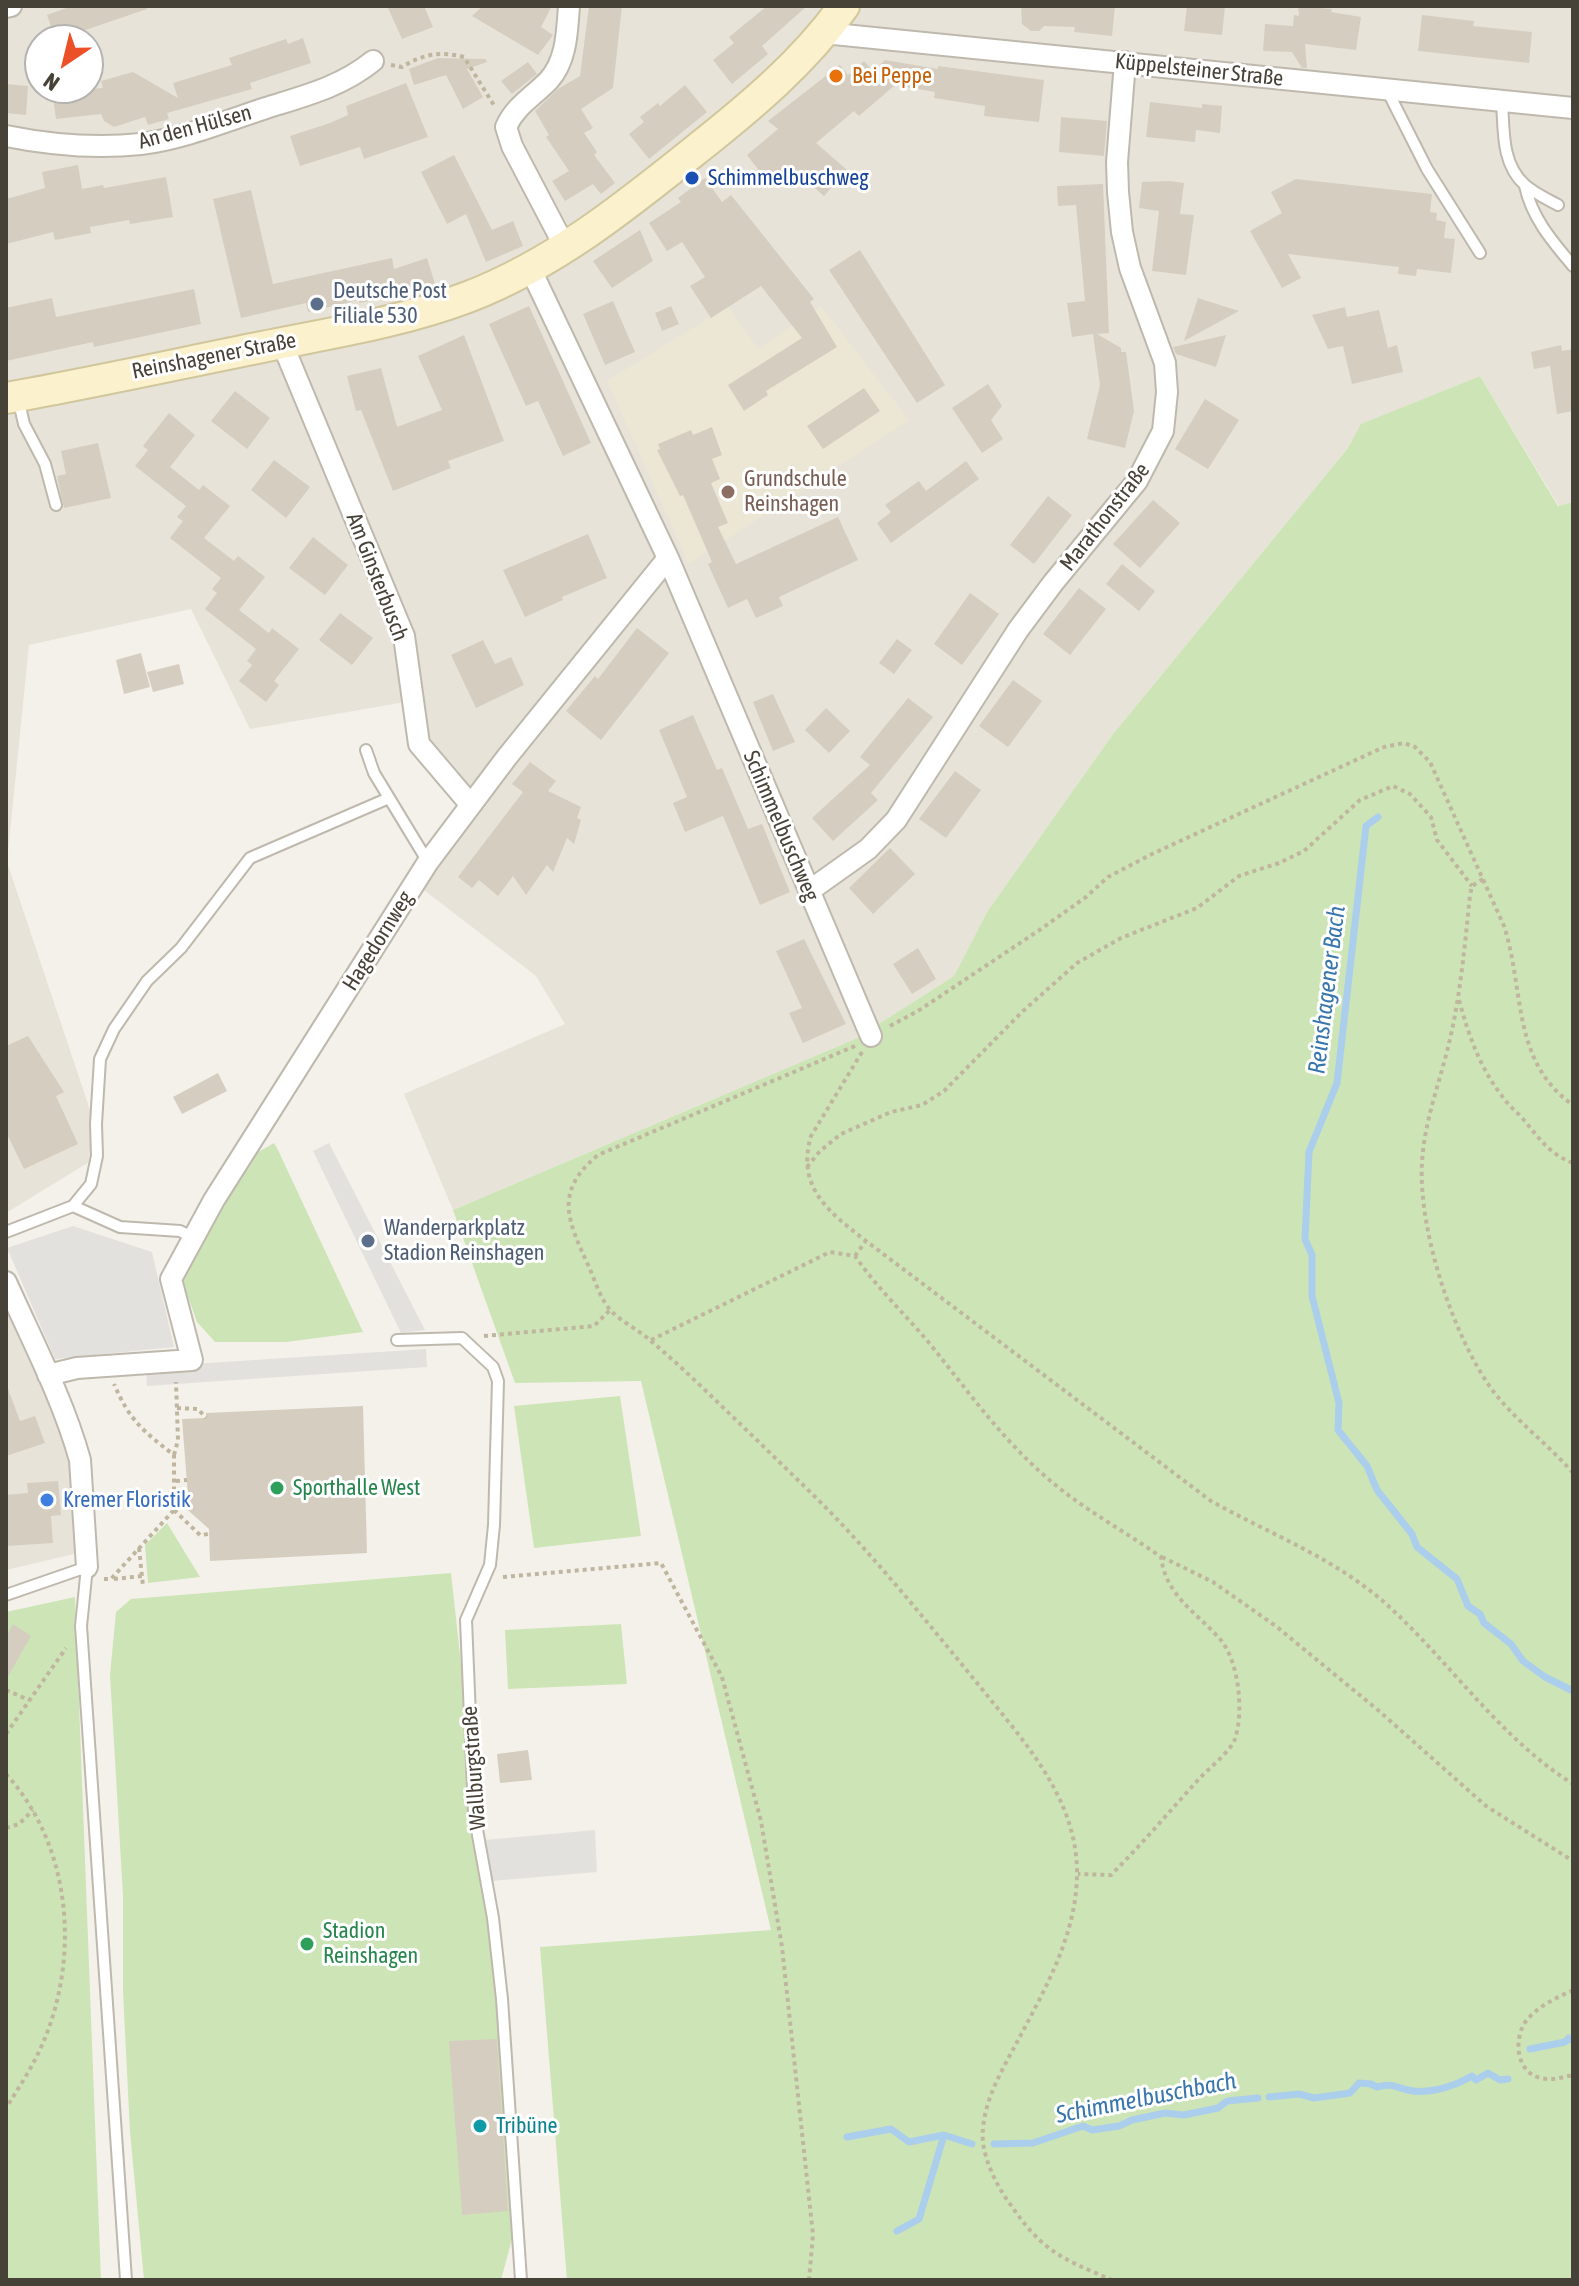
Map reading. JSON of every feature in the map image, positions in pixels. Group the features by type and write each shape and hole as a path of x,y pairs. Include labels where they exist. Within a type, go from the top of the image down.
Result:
{"main road":[{"name":"Reinshagener Straße","path":"12,397 393,320 470,296 530,268 613,216 717,133 788,71 824,33 844,6"}],"street":[{"path":"565,247 512,146 506,127 512,113 552,77 563,57 569,6"},
{"name":"Küppelsteiner Straße","path":"824,33 1573,108"},
{"name":"An den Hülsen","path":"6,136 93,147 144,144 308,95 351,79 373,61"},
{"name":"Marathonstraße","path":"809,891 868,849 896,820 1018,630 1062,571 1137,481 1163,431 1167,392 1165,363 1130,268 1118,192 1117,162 1125,62"},
{"name":"Schimmelbuschweg","path":"530,268 668,558 871,1036"},
{"name":"Am Ginsterbusch","path":"282,343 404,636 419,744 470,804"},
{"name":"Hagedornweg","path":"183,1360 171,1279 192,1237 428,862 470,804 668,558"},
{"path":"6,1282 48,1375 80,1460 86,1573"},
{"path":"48,1375 77,1368 183,1360"}],"lane":[{"path":"1386,88 1427,169 1480,253"},
{"path":"1502,101 1505,149 1512,170 1525,186 1558,205"},
{"path":"1525,186 1529,205 1573,266"},
{"path":"12,397 45,464 56,505"},
{"path":"366,750 374,773 428,862"},
{"path":"6,1232 73,1206 91,1184 97,1156 100,1059 114,1029 147,981 181,948 250,858 389,798"},
{"path":"73,1206 120,1227 180,1231 192,1237"},
{"path":"397,1340 462,1338"},
{"name":"Wallburgstraße","path":"462,1338 493,1367 498,1381 490,1565 466,1620 474,1813 493,1918 502,1999 521,2280"},
{"path":"6,1595 86,1573 81,1626 126,2280"}],"path":[{"path":"411,62 432,54 464,57 506,127"},
{"path":"1112,2280 1069,2262 1029,2232 1001,2191 985,2150 982,2131 988,2103 1000,2073 1049,1982 1070,1922 1077,1874 1070,1828 1057,1793 1035,1755 835,1517 651,1340 610,1310 573,1233 568,1198 574,1180 584,1166 598,1155 852,1047 918,1011 1072,908 1119,870 1361,755 1397,743 1415,747 1430,762 1511,949 1530,1054 1542,1075 1573,1105"},
{"path":"806,1169 820,1151 841,1134 891,1112 922,1105 944,1091 1023,1011 1077,963 1121,938 1197,908 1239,876 1304,851 1360,800 1393,786 1410,794 1431,817 1437,840 1472,886 1459,999 1422,1160 1424,1219 1458,1328 1494,1392 1530,1431 1552,1448 1573,1473"},
{"path":"1472,886 1483,879"},
{"path":"1459,999 1471,1043 1500,1093 1539,1142 1573,1163"},
{"path":"871,1036 811,1136 806,1152 806,1169 815,1193 866,1241 1211,1501 1255,1526 1293,1542 1357,1580 1387,1605 1518,1741 1573,1784"},
{"path":"855,1256 866,1241"},
{"path":"651,1340 830,1252 855,1256 933,1348 982,1412 1021,1455 1069,1495 1161,1557 1213,1582 1277,1627 1379,1711 1486,1806 1573,1861"},
{"path":"462,1338 594,1326 610,1310"},
{"path":"111,1579 174,1510 174,1455 178,1440 177,1408 183,1360"},
{"path":"106,1366 126,1410 142,1430 174,1455"},
{"path":"177,1408 198,1409 206,1418"},
{"path":"176,1481 187,1480"},
{"path":"174,1510 200,1535 209,1534"},
{"path":"139,1548 143,1586"},
{"path":"1077,1874 1111,1875 1235,1742 1240,1697 1231,1658 1224,1643 1183,1606 1163,1573 1161,1557"},
{"path":"485,1579 661,1563 722,1677 761,1821 782,1947 813,2235 809,2280"},
{"path":"86,1573 111,1579 142,1576"},
{"path":"6,1734 81,1626"},
{"path":"6,1690 29,1700"},
{"path":"6,1774 33,1810 57,1868 65,1946 57,1999 44,2040 6,2108"},
{"path":"6,1828 19,1824 33,1810"},
{"path":"1573,1990 1533,2013 1519,2032 1517,2042 1520,2059 1530,2073 1539,2078 1573,2075"}],"shaded area":[{"path":"6,6 1573,6 1573,502 1559,506 1480,376 1362,424 1348,448 1113,734 987,912 954,976 855,1039 453,1210 404,1094 565,1024 536,976 416,884 469,804 418,742 411,701 250,729 191,609 29,645 7,862 93,1119 89,1162 6,1213"},
{"name":"Grundschule Reinshagen","path":"728,306 758,349 821,306 909,420 689,564 607,381"},
{"name":"Wanderparkplatz Stadion Reinshagen","path":"329,1143 425,1330 401,1333 313,1151"},
{"path":"73,1226 152,1252 174,1347 55,1359 7,1248"},
{"path":"6,1264 84,1448 91,1550 6,1570"},
{"path":"426,1349 427,1367 147,1386 146,1367"},
{"path":"595,1830 597,1872 492,1881 485,1840"}],"green space":[{"path":"1480,376 1558,506 1573,502 1573,2280 567,2280 540,1947 771,1930 641,1381 515,1383 453,1210 855,1039 954,976 987,912 1113,734 1348,448 1361,424"},
{"path":"274,1143 363,1332 286,1342 215,1342 197,1322 181,1277 255,1154"},
{"path":"620,1396 641,1536 534,1548 514,1406"},
{"path":"167,1523 200,1577 148,1583 145,1545"},
{"name":"Stadion Reinshagen","path":"451,1573 499,2010 513,2235 501,2280 144,2280 130,2132 123,1992 123,1896 110,1675 116,1612 131,1599"},
{"path":"75,1597 101,2280 6,2280 6,1612"},
{"path":"621,1624 627,1684 508,1689 505,1630"}],"building":[{"path":"72,6 146,6 147,9 103,24 50,24 47,15"},
{"path":"387,6 424,6 433,27 402,39"},
{"path":"483,6 552,6 541,27 553,35 538,55 472,16"},
{"path":"589,6 622,6 613,88 581,109 593,128 584,133 597,152 594,155 615,183 601,194 593,184 565,201 552,181 569,171 546,137 549,135 535,111 558,89 580,76"},
{"path":"767,6 807,6 762,46 768,54 732,84 713,60 734,43 729,37"},
{"path":"1021,6 1115,6 1112,36 1074,32 1075,27 1044,26 1039,31 1031,31 1022,24"},
{"path":"1187,6 1225,6 1222,35 1184,31"},
{"path":"1298,6 1332,9 1331,12 1361,17 1356,50 1305,44 1307,68 1302,68 1292,52 1263,51 1265,24 1293,26 1294,15 1299,16"},
{"path":"1422,15 1474,21 1473,26 1532,32 1529,63 1418,51"},
{"path":"303,38 311,63 250,83 252,89 167,113 169,119 148,125 145,117 114,127 104,121 101,114 56,119 54,104 104,104 104,80 133,72 178,98 173,83 232,65 229,58 286,39 288,44"},
{"path":"438,58 486,59 487,62 467,69 483,97 463,109 446,75 414,85 409,69"},
{"path":"885,60 1044,80 1039,122 984,116 985,106 934,98 935,92 895,85 859,116 854,111 816,143 847,170 824,196 789,165 768,182 747,155 778,129 768,121 840,65 848,75 864,61 873,71"},
{"path":"528,62 537,74 512,94 501,81"},
{"path":"406,83 428,137 364,159 360,147 300,166 290,136 348,115 346,106"},
{"path":"6,84 24,86 26,115 6,113"},
{"path":"685,85 707,112 649,159 629,134 644,122 640,117 658,103 660,106"},
{"path":"1150,102 1202,108 1202,104 1222,106 1220,133 1196,130 1195,142 1146,137"},
{"path":"1061,117 1107,121 1104,156 1059,152"},
{"path":"454,155 492,230 513,221 523,246 486,262 466,214 447,224 421,172"},
{"path":"78,165 82,189 166,177 173,217 90,227 91,233 55,240 53,232 6,244 6,199 45,188 42,172"},
{"path":"705,178 722,202 731,195 814,299 810,302 837,347 766,391 768,395 744,411 728,385 802,338 761,286 711,318 690,286 705,277 682,242 667,251 649,223 681,202 678,198"},
{"path":"1296,179 1432,194 1430,212 1437,213 1436,220 1446,222 1444,238 1455,239 1451,273 1417,269 1416,276 1398,274 1399,267 1288,254 1301,278 1282,288 1250,231 1282,213 1271,192"},
{"path":"1142,182 1184,183 1180,214 1194,215 1186,275 1152,271 1159,211 1139,208"},
{"path":"1103,184 1109,333 1097,334 1121,348 1121,352 1126,352 1134,411 1125,448 1087,439 1100,385 1093,334 1072,337 1067,303 1085,301 1076,205 1058,206 1057,186"},
{"path":"251,190 273,284 392,258 394,269 427,258 435,284 398,296 359,303 359,300 308,312 306,303 241,318 213,199"},
{"path":"640,230 653,261 612,288 593,261"},
{"path":"860,250 945,385 917,403 829,270"},
{"path":"194,289 201,324 94,347 93,342 6,361 6,308 52,298 56,317"},
{"path":"1198,298 1239,311 1184,341 1194,310"},
{"path":"613,301 635,352 605,365 583,314"},
{"path":"529,306 591,443 563,456 538,401 526,406 489,324"},
{"path":"671,306 679,324 662,331 655,313"},
{"path":"1345,307 1347,317 1379,310 1388,348 1397,345 1403,372 1352,384 1343,346 1328,349 1312,315"},
{"path":"464,335 504,441 448,461 451,468 393,491 361,410 356,411 347,376 381,368 397,427 442,410 418,356"},
{"path":"1226,335 1216,367 1176,354 1173,347"},
{"path":"1561,345 1562,351 1573,349 1573,411 1557,414 1550,366 1534,369 1531,352"},
{"path":"988,384 1002,406 991,420 1003,439 982,453 952,408"},
{"path":"864,388 880,411 823,449 807,426"},
{"path":"235,391 270,418 247,449 211,421"},
{"path":"1205,399 1239,420 1208,469 1175,449"},
{"path":"169,413 195,435 170,467 199,490 203,485 230,506 204,538 234,561 238,556 265,577 239,610 269,633 272,628 299,649 274,681 279,685 266,702 239,681 252,665 247,661 256,649 205,609 217,593 212,589 221,578 170,538 183,521 177,517 186,506 135,466 148,450 143,446"},
{"path":"712,427 722,455 712,459 720,479 711,483 728,523 718,527 736,564 838,517 858,560 779,597 783,606 756,618 747,599 728,608 683,495 680,496 657,450 660,449 658,444 691,430 693,435"},
{"path":"98,443 111,498 64,508 57,476 66,474 61,451"},
{"path":"274,460 310,487 286,518 251,490"},
{"path":"966,461 979,479 891,543 877,523 891,512 885,505 919,481 926,491"},
{"path":"1048,496 1072,515 1034,564 1010,545"},
{"path":"1153,500 1180,523 1140,568 1113,544"},
{"path":"588,534 607,578 525,617 503,570"},
{"path":"313,537 348,565 325,595 289,568"},
{"path":"1122,564 1155,591 1139,611 1106,584"},
{"path":"1079,588 1106,609 1070,655 1043,634"},
{"path":"970,593 999,614 962,665 934,644"},
{"path":"340,613 373,638 352,665 319,640"},
{"path":"637,628 669,653 601,740 566,711 595,676 598,679"},
{"path":"897,639 912,650 894,674 879,663"},
{"path":"483,640 495,664 511,657 524,685 476,708 451,655"},
{"path":"141,653 150,687 124,694 116,660"},
{"path":"179,664 184,684 153,692 147,672"},
{"path":"1013,680 1042,701 1008,747 979,726"},
{"path":"773,694 795,742 773,751 753,702"},
{"path":"908,698 933,717 871,793 878,800 833,841 812,818 870,765 860,757"},
{"path":"826,708 850,731 829,753 805,730"},
{"path":"693,715 717,770 722,768 748,829 762,824 790,892 760,905 723,816 685,832 673,803 687,797 659,730"},
{"path":"530,762 556,781 548,791 581,807 577,818 581,820 574,844 567,838 553,872 547,865 526,895 513,876 498,896 479,880 472,888 458,877 523,792 512,784"},
{"path":"955,771 981,790 946,838 919,819"},
{"path":"890,848 915,874 873,914 849,888"},
{"path":"804,939 846,1024 803,1043 789,1013 802,1008 776,951"},
{"path":"918,948 936,979 912,994 893,964"},
{"path":"28,1036 64,1092 56,1096 78,1144 24,1169 6,1132 6,1046"},
{"path":"218,1073 227,1091 182,1114 173,1097"},
{"path":"6,1389 20,1421 35,1416 45,1443 6,1456"},
{"name":"Sporthalle West","path":"363,1406 367,1553 210,1561 209,1529 181,1504 188,1496 182,1419 206,1418 206,1413"},
{"path":"58,1481 61,1515 51,1516 53,1543 6,1546 6,1495 28,1493 27,1483"},
{"path":"13,1624 31,1636 6,1680 6,1636"},
{"path":"528,1750 532,1780 500,1783 497,1754"},
{"name":"Tribüne","path":"497,2039 508,2211 462,2215 449,2041"}],"waterway":[{"name":"Reinshagener Bach","path":"1378,817 1366,826 1337,1083 1309,1152 1305,1239 1312,1255 1312,1296 1339,1403 1338,1430 1367,1466 1377,1490 1412,1534 1417,1547 1457,1579 1468,1606 1511,1644 1523,1661 1545,1677 1573,1691"},
{"name":"Schimmelbuschbach","path":"1530,2049 1565,2042 1569,2038 1573,2041"},
{"name":"Schimmelbuschbach","path":"1269,2097 1299,2094 1314,2098 1350,2093 1359,2083 1416,2091 1433,2090 1472,2076 1476,2080 1488,2073 1500,2080 1508,2079"},
{"name":"Schimmelbuschbach","path":"994,2144 1033,2143 1083,2126 1092,2130 1119,2126 1165,2113 1184,2115 1218,2108 1227,2101 1258,2098"},
{"name":"Schimmelbuschbach","path":"847,2137 891,2129 909,2142 944,2135 972,2144"},
{"path":"897,2231 919,2219 944,2135"}],"place":[{"name":"Bei Peppe","path":"836,76"},
{"name":"Schimmelbuschweg","path":"692,178"},
{"name":"Deutsche Post Filiale 530","path":"317,304"},
{"name":"Grundschule Reinshagen","path":"728,492"},
{"name":"Wanderparkplatz Stadion Reinshagen","path":"368,1241"},
{"name":"Sporthalle West","path":"277,1488"},
{"name":"Kremer Floristik","path":"47,1500"},
{"name":"Stadion Reinshagen","path":"307,1944"},
{"name":"Tribüne","path":"480,2126"}]}
